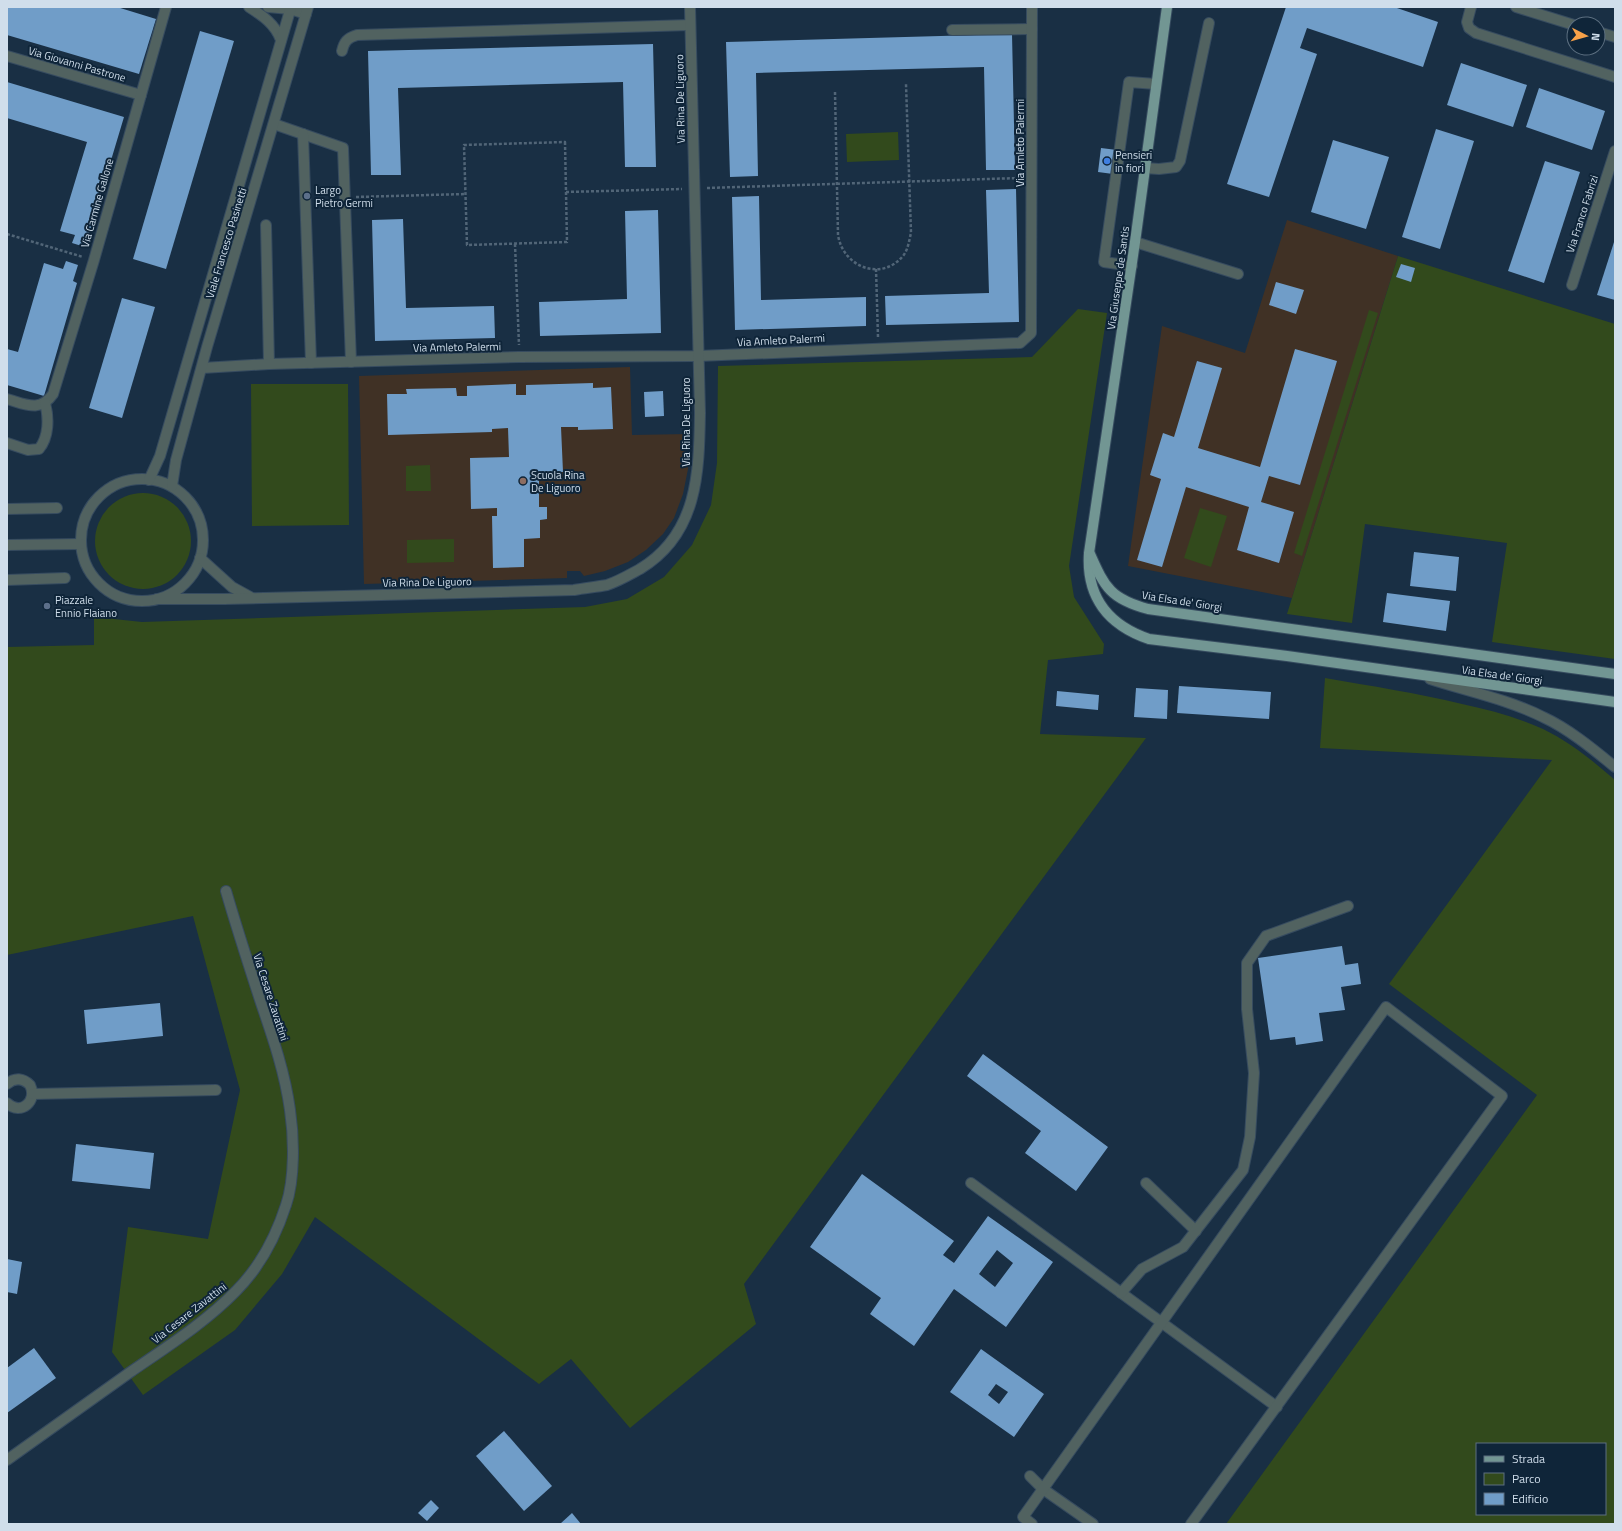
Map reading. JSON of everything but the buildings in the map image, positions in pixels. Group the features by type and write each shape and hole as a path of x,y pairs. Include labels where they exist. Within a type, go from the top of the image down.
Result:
{"main road":[{"name":"Via Giuseppe de Santis","path":"1089,553 1132,266 1167,7"},
{"name":"Via Elsa de' Giorgi","path":"1089,553 1109,589 1119,598 1132,605 1148,609 1615,674"},
{"name":"Via Elsa de' Giorgi","path":"1089,553 1088,570 1098,602 1117,624 1137,634 1163,641 1287,656 1615,702"}],"street":[{"name":"Via Carmine Gallone","path":"45,403 49,400 55,390 94,260 166,7"},
{"path":"249,7 270,22 281,40"},
{"path":"268,7 307,10"},
{"name":"Via Rina De Liguoro","path":"157,599 565,591 607,584 622,579 647,564 670,543 681,527 688,511 697,476 699,455 690,7"},
{"name":"Via Amleto Palermi","path":"202,368 269,364 519,357 698,356 1020,343 1031,333 1032,7"},
{"path":"1471,7 1467,22 1469,28 1476,33 1615,77"},
{"path":"1516,7 1566,23"},
{"name":"Viale Francesco Pasinetti","path":"150,480 160,456 290,8"},
{"name":"Viale Francesco Pasinetti","path":"172,486 176,460 202,368 307,10"},
{"path":"1145,168 1159,170 1176,167 1180,161 1209,23"},
{"path":"342,51 343,43 349,38 357,35 690,25"},
{"path":"952,30 1032,29"},
{"name":"Via Giovanni Pastrone","path":"7,56 141,95"},
{"path":"1132,266 1104,262 1129,82 1156,84"},
{"path":"274,124 343,148 351,362"},
{"path":"303,134 311,363"},
{"name":"Via Franco Fabrizi","path":"1572,285 1613,163 1615,150"},
{"path":"266,225 269,364"},
{"path":"1135,242 1238,274"},
{"path":"7,398 34,406 45,403 48,415 48,423 42,445 38,449 28,450 7,443"},
{"path":"132,480 150,480 172,486 182,494 193,507 200,523 203,541 200,558 191,577 176,591 157,599 139,601 122,598 106,589 93,577 85,561 81,544 83,526 89,510 100,496 115,486 132,480"},
{"path":"7,509 57,508"},
{"path":"7,545 81,544"},
{"path":"200,558 232,587 252,598"},
{"path":"7,580 65,578"},
{"path":"1416,675 1512,704 1544,717 1572,734 1615,767"},
{"name":"Via Cesare Zavattini","path":"7,1460 160,1351 223,1304 241,1285 262,1257 287,1205 293,1156 290,1110 271,1032 226,891"},
{"path":"1121,1293 1142,1269 1183,1247 1243,1170 1250,1137 1254,1073 1247,1009 1247,963 1266,936 1348,906"},
{"path":"1032,1524 1023,1517 1386,1007 1502,1096 1191,1524"},
{"path":"7,1084 12,1080 22,1079 30,1085 33,1094 30,1103 26,1106 17,1108 7,1104"},
{"path":"33,1094 216,1090"},
{"path":"1146,1183 1196,1231"},
{"path":"971,1184 1277,1407"},
{"path":"1030,1476 1044,1489 1093,1524"}],"path":[{"path":"835,92 840,244 845,255 855,263 864,268 876,269 887,267 904,256 911,233 906,84"},
{"path":"565,142 566,192 568,242 467,245 464,145 565,142"},
{"path":"566,192 1032,178"},
{"path":"345,197 466,194"},
{"path":"7,234 94,260"},
{"path":"516,244 519,357"},
{"path":"876,269 878,348"}],"shaded area":[{"path":"1287,220 1398,256 1292,598 1128,566 1162,326 1245,353"},
{"name":"Scuola Rina De Liguoro","path":"630,367 632,435 689,434 688,469 683,494 674,518 663,534 646,550 628,562 605,571 584,576 580,571 567,571 567,578 364,584 359,376"}],"green space":[{"path":"898,132 899,160 847,162 846,134"},
{"path":"1398,256 1615,324 1615,659 1492,642 1507,543 1365,524 1352,623 1287,614"},
{"path":"1078,309 1107,313 1069,566 1074,597 1104,644 1103,654 1048,660 1040,734 1146,738 744,1284 756,1324 630,1428 571,1359 539,1384 315,1217 282,1274 235,1330 143,1395 112,1352 128,1227 208,1239 240,1090 193,916 7,955 7,647 94,645 94,609 114,619 142,622 585,607 627,599 664,577 692,545 711,505 717,463 718,366 1032,357"},
{"path":"1369,310 1378,313 1302,556 1294,553"},
{"path":"251,384 348,384 349,525 252,526"},
{"path":"430,465 431,491 406,491 406,466"},
{"path":"143,493 161,497 170,501 177,507 183,514 187,523 191,541 187,559 183,568 177,575 170,581 161,585 143,589 125,585 116,581 109,575 103,568 99,559 95,541 99,523 103,514 109,507 116,501 125,497"},
{"path":"1200,508 1227,516 1211,567 1184,558"},
{"path":"454,539 454,562 407,563 407,540"},
{"path":"1325,678 1445,700 1513,717 1543,729 1563,740 1590,759 1615,780 1615,1524 1226,1524 1537,1095 1389,984 1552,760 1320,748"}],"place":[{"name":"Pensieri in fiori","path":"1107,161"},
{"name":"Largo Pietro Germi","path":"307,196"},
{"name":"Scuola Rina De Liguoro","path":"523,481"},
{"name":"Piazzale Ennio Flaiano","path":"47,606"}]}
